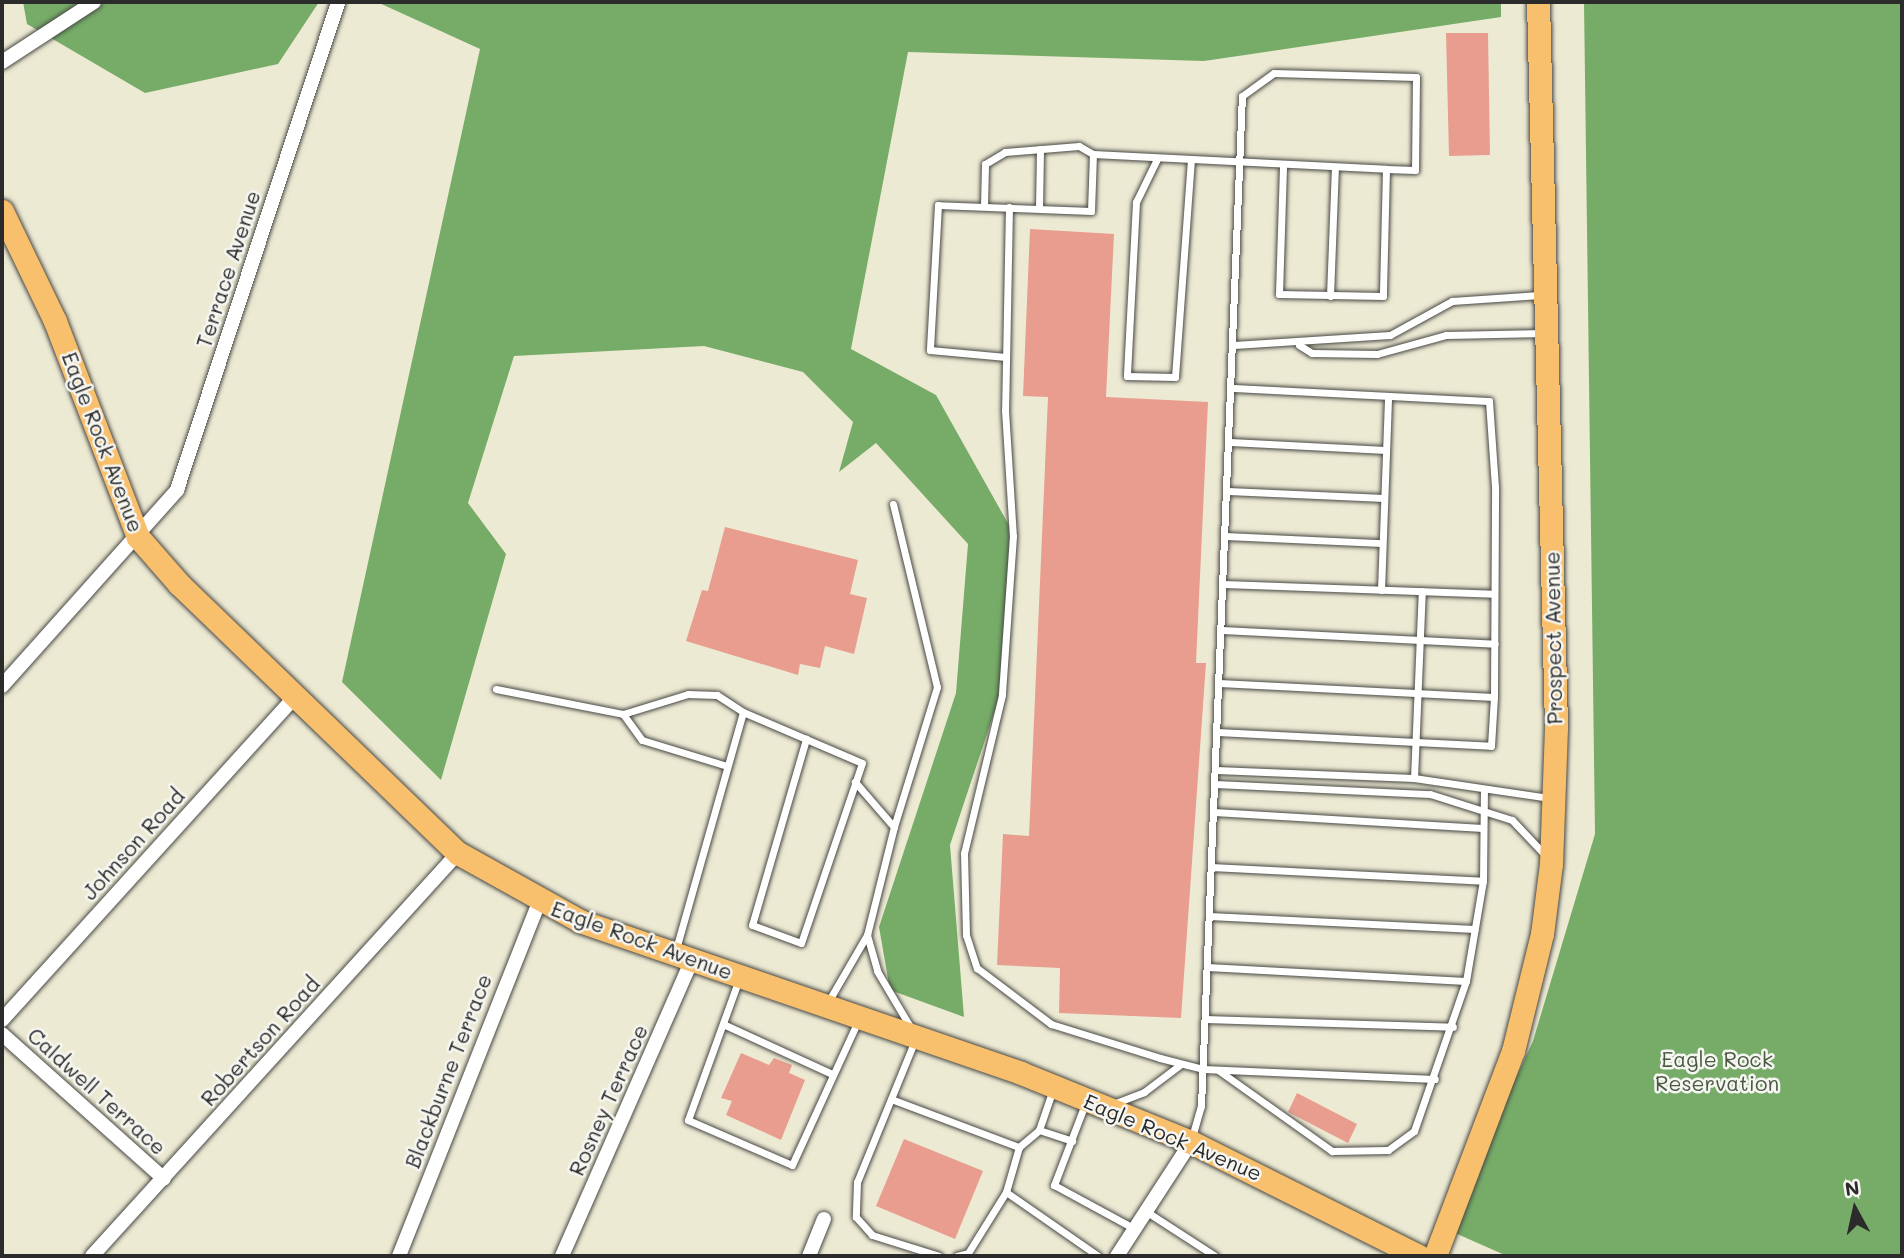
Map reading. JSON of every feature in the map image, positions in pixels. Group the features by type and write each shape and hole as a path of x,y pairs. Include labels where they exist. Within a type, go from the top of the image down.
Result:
{"main road":[{"name":"Prospect Avenue","path":"1435,1256 1509,1064 1542,934 1551,864 1554,799 1538,2"},
{"name":"Eagle Rock Avenue","path":"2,211 60,333 138,537 295,697 458,853 539,902 683,957 1054,1086 1191,1142 1419,1256"}],"street":[{"path":"2,62 94,2"},
{"name":"Terrace Avenue","path":"2,686 138,537 177,490 338,3"},
{"name":"Johnson Road","path":"2,1020 295,697"},
{"name":"Robertson Road","path":"92,1256 458,853"},
{"name":"Blackburne Terrace","path":"399,1256 539,902"},
{"name":"Rosney Terrace","path":"562,1256 683,957"},
{"name":"Caldwell Terrace","path":"2,1034 164,1179"},
{"path":"1117,1256 1191,1142"},
{"path":"809,1256 824,1219"}],"lane":[{"path":"984,206 985,164 1005,152 1040,149 1079,146 1093,154 1243,166 1415,170 1416,77 1274,73 1242,96 1243,166 1203,1069 1191,1142"},
{"path":"1039,208 1040,149"},
{"path":"1006,356 930,350 938,205 1091,211 1093,154"},
{"path":"1157,159 1136,202 1126,376 1175,377 1191,161"},
{"path":"1283,167 1279,294 1330,296 1383,296 1386,169"},
{"path":"1330,296 1335,168"},
{"path":"1009,208 1006,356 1013,536 1003,681 964,853 966,935 977,968 1051,1024 1181,1064 1203,1069 1435,1079"},
{"path":"1234,345 1299,345 1317,337 1390,335 1452,302 1545,295"},
{"path":"1299,345 1312,353 1377,354 1446,335 1546,333"},
{"path":"1217,732 1491,746 1494,697 1489,401 1232,388"},
{"path":"1381,590 1388,396"},
{"path":"1230,442 1386,450"},
{"path":"1228,491 1384,498"},
{"path":"826,1006 867,935 894,827 937,687 893,504"},
{"path":"1225,536 1382,543"},
{"path":"1224,583 1493,594"},
{"path":"1413,778 1422,592"},
{"path":"1222,630 1495,645"},
{"path":"1219,683 1494,697"},
{"path":"496,689 623,714 688,694 717,695 743,712 806,739 862,763 801,943 752,925 806,739"},
{"path":"683,957 727,766 743,712"},
{"path":"623,714 642,740 727,766"},
{"path":"1216,770 1413,778 1554,799"},
{"path":"855,782 894,827"},
{"path":"1215,784 1430,794 1484,806 1527,832 1551,864"},
{"path":"1217,1069 1332,1151 1361,1156 1388,1150 1414,1131 1435,1079 1466,981 1483,881 1484,790"},
{"path":"1214,812 1483,828"},
{"path":"1212,867 1483,881"},
{"path":"1209,916 1475,929"},
{"path":"867,935 877,971 917,1037 857,1182 856,1217 872,1236 939,1256"},
{"path":"1207,967 1466,981"},
{"path":"740,975 688,1120 792,1165 860,1018"},
{"path":"1205,1019 1453,1027"},
{"path":"723,1024 832,1074"},
{"path":"1135,1229 1054,1185 1072,1141 1096,1103 1144,1092 1181,1064"},
{"path":"957,1256 968,1253 1006,1192 1019,1147 1039,1130 1054,1086"},
{"path":"891,1099 1019,1147"},
{"path":"1039,1130 1072,1141"},
{"path":"1006,1192 1098,1256"},
{"path":"1147,1213 1202,1253 1215,1256"}],"green space":[{"path":"23,2 319,2 278,64 145,93 27,24"},
{"path":"377,2 1501,2 1501,17 1204,61 908,52 851,349 936,395 1010,527 1003,686 950,845 964,1017 890,990 879,927 956,693 968,544 876,443 839,472 853,422 803,372 704,346 514,356 468,503 506,554 441,780 342,682 480,49"},
{"name":"Eagle Rock Reservation","path":"1584,2 1902,2 1902,1253 1896,1256 1507,1256 1446,1229 1533,1041 1595,834"}],"building":[{"path":"1446,33 1488,33 1490,155 1449,156"},
{"path":"1030,229 1114,234 1106,397 1208,402 1196,663 1206,663 1181,1018 1059,1013 1060,968 997,965 1003,834 1029,836 1048,397 1023,396"},
{"path":"725,527 858,560 850,594 867,598 854,654 825,646 820,668 800,664 798,675 686,641 702,590 708,591"},
{"path":"741,1053 769,1065 774,1058 792,1065 789,1073 805,1080 781,1140 726,1115 732,1101 721,1098"},
{"path":"1297,1093 1357,1124 1348,1143 1288,1112"},
{"path":"904,1139 983,1171 955,1239 876,1206"}]}
